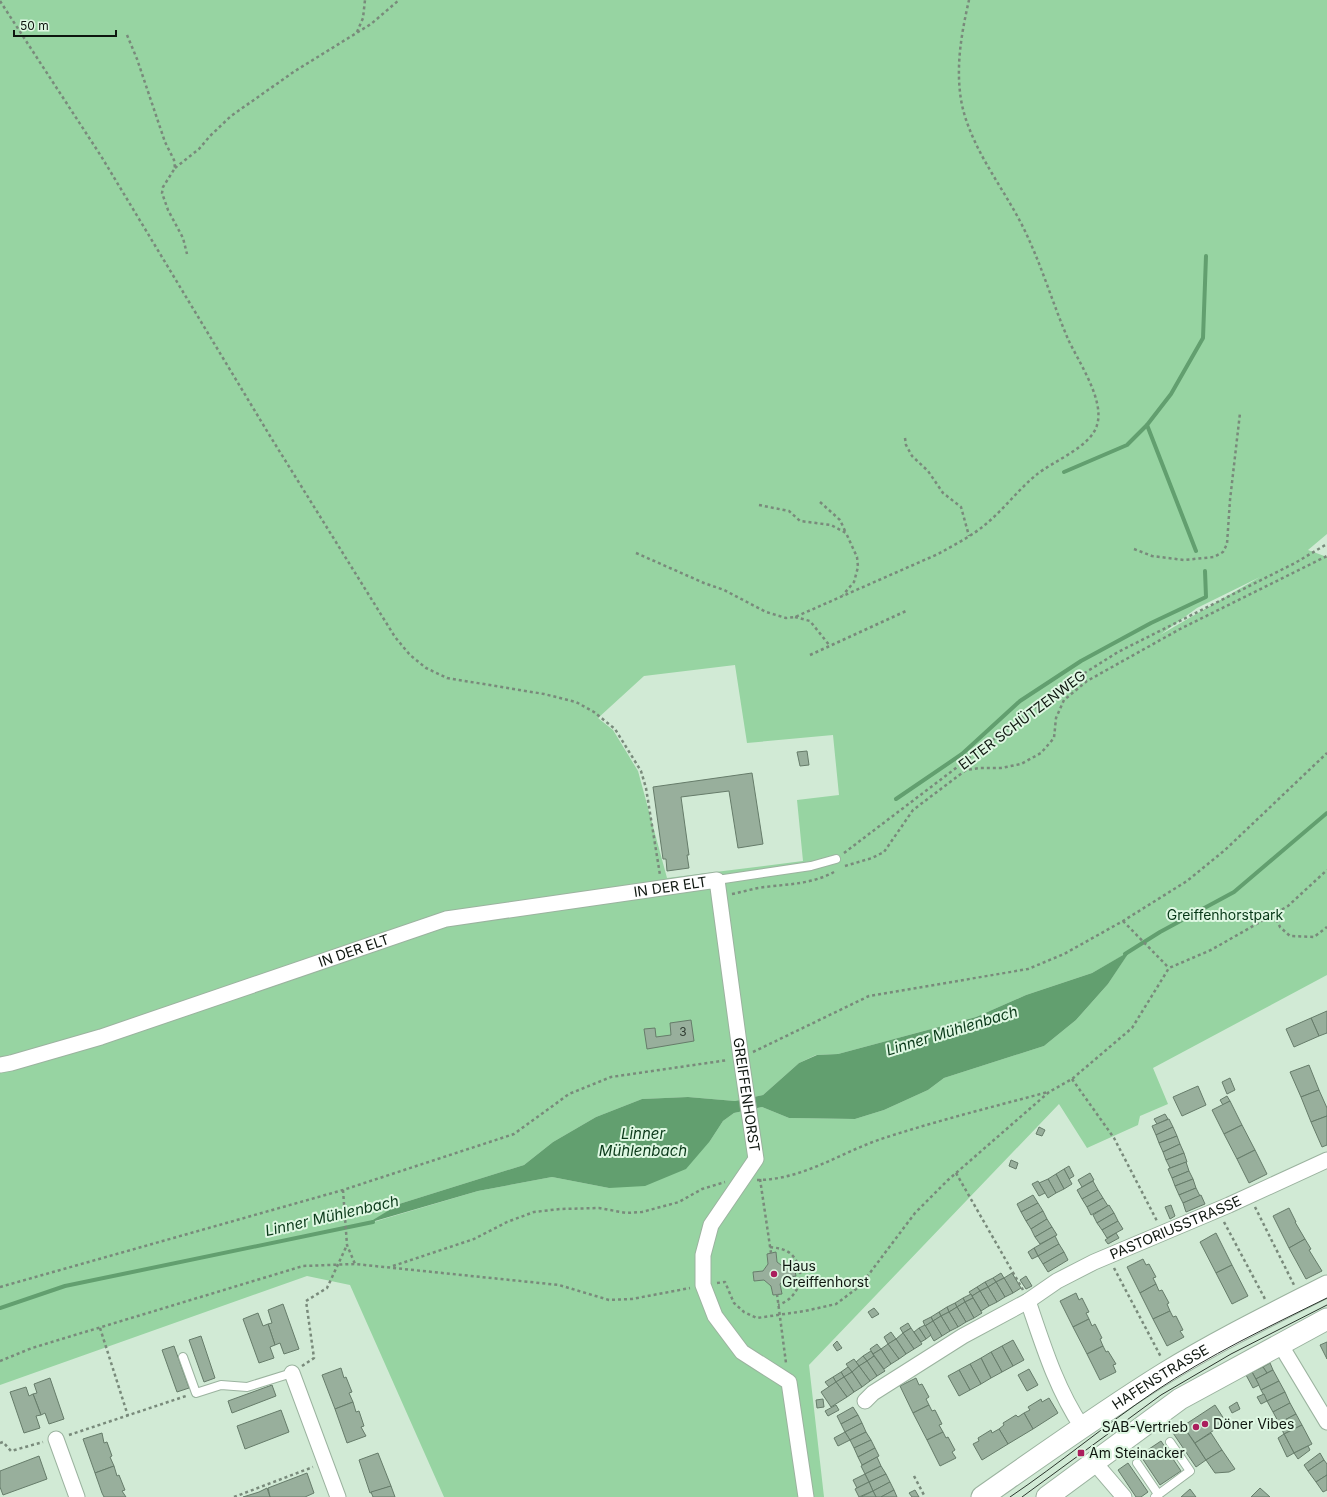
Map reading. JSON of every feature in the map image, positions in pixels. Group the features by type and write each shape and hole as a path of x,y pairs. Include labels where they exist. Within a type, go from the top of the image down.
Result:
{"main road":[{"name":"HAFENSTRASSE","path":"982,1497 1082,1427 1164,1373 1209,1347 1327,1286"},
{"name":"HAFENSTRASSE","path":"1047,1497 1180,1399 1327,1319"}],"street":[{"name":"IN DER ELT","path":"0,1065 108,1034 446,920 717,880"},
{"name":"GREIFFENHORST","path":"717,880 741,1058 753,1128 756,1159 711,1225 703,1255 703,1285 715,1316 742,1352 789,1382"},
{"name":"PASTORIUSSTRASSE","path":"865,1401 873,1393 963,1336 1028,1301 1057,1281 1108,1256 1218,1210 1327,1160"},
{"path":"1028,1301 1046,1358 1070,1408 1082,1427"},
{"path":"1280,1344 1327,1422"},
{"path":"292,1373 338,1497"},
{"path":"789,1382 806,1497"},
{"path":"56,1439 77,1497"},
{"path":"1094,1462 1124,1497"}],"lane":[{"path":"717,880 811,866 836,859"},
{"path":"183,1357 196,1392 221,1385 247,1387 292,1373"},
{"path":"1137,1463 1156,1496 1190,1471 1170,1442"}],"path":[{"path":"356,33 363,18 365,0"},
{"path":"187,254 183,238 168,210 162,194 163,187 175,168 199,149 210,136 241,109 295,71 370,24 399,0"},
{"path":"636,553 704,584 724,590 766,612 786,618 795,617 938,554 969,536 985,525 1035,476 1088,440 1097,426 1099,419 1098,408 1094,395 1061,322 1035,253 1014,211 981,154 965,117 960,93 958,64 969,0"},
{"path":"0,1 101,156 270,436 395,637 410,655 426,668 447,678 544,694 576,702 594,712 615,729 641,771 646,788 662,887"},
{"path":"127,35 137,59 165,142 174,160 175,168"},
{"path":"1134,549 1152,556 1184,560 1214,557 1223,552 1227,544 1230,500 1240,413"},
{"path":"905,438 906,445 912,456 928,471 944,493 961,507 969,536"},
{"path":"820,502 840,520 857,557 858,567 854,582 843,596"},
{"path":"759,505 789,511 800,521 831,525 846,532"},
{"name":"ELTER SCHÜTZENWEG","path":"836,859 856,846 1064,686 1118,652 1295,563 1327,544"},
{"path":"841,868 848,864 872,858 884,852 913,810 966,770 1001,768 1021,764 1041,753 1054,738 1056,718 1064,700 1087,681 1180,629 1327,556"},
{"path":"810,655 906,611"},
{"path":"795,617 810,621 830,646"},
{"path":"0,1287 343,1190 514,1134 569,1094 611,1077 741,1058 869,996 1028,969 1064,954 1123,921 1188,881 1225,850 1327,753"},
{"path":"0,1361 32,1348 303,1266 340,1263 559,1285 609,1300 632,1299 725,1282 734,1303 744,1312 757,1318 836,1304 860,1286 915,1212 956,1173 1049,1092 1072,1079 1132,1028 1169,968 1211,950 1288,906 1327,870"},
{"path":"719,896 764,887 821,879 834,871"},
{"path":"1274,914 1280,926 1290,936 1314,937 1327,927"},
{"path":"1123,921 1169,968"},
{"path":"1072,1079 1114,1138 1164,1232"},
{"path":"771,1253 760,1180 796,1175 879,1140 967,1113 1049,1092"},
{"path":"956,1173 1028,1301"},
{"path":"391,1267 474,1239 507,1222 534,1212 560,1209 599,1208 626,1213 642,1212 678,1202 719,1183 742,1180"},
{"path":"343,1190 347,1245 355,1264"},
{"path":"1249,1196 1296,1289"},
{"path":"1218,1210 1267,1303"},
{"path":"292,1373 314,1358 306,1301 327,1288 340,1263 347,1245"},
{"path":"770,1247 782,1249 791,1254 798,1265 801,1276 799,1288 792,1298 778,1305"},
{"path":"1108,1256 1162,1359"},
{"path":"777,1294 789,1382"},
{"path":"100,1328 128,1416"},
{"path":"0,1443 3,1442 11,1452 128,1416 196,1392"},
{"path":"234,1497 325,1463"},
{"path":"914,1476 925,1497"}],"green space":[{"name":"Greiffenhorstpark","path":"0,0 1327,0 1327,534 1308,550 1327,557 1327,975 1153,1068 1168,1104 1140,1116 1138,1125 1087,1148 1059,1104 809,1365 824,1497 444,1497 350,1285 307,1276 0,1385","holes":["1260,577 1160,635 1197,608","735,665 747,743 833,735 839,795 797,800 803,861 667,878 638,771 613,730 598,718 644,676","1129,952 1108,984 1076,1020 1044,1046 944,1078 928,1090 884,1110 855,1119 789,1118 762,1107 734,1113 723,1121 710,1141 609,1188 552,1177 478,1191 370,1223 399,1204 524,1165 553,1142 596,1117 642,1099 688,1097 735,1101 763,1095 799,1063 816,1055 838,1054 976,1017 1026,995 1092,973","776,1253 777,1262 785,1268 794,1266 796,1275 785,1278 780,1284 782,1294 773,1295 771,1286 764,1280 754,1281 753,1272 763,1271 768,1264 767,1254"]}],"water":[{"name":"Linner Mühlenbach","path":"1130,951 1108,984 1076,1020 1044,1046 944,1078 928,1090 884,1110 855,1119 789,1118 762,1107 734,1113 723,1121 710,1141 686,1169 645,1186 609,1188 552,1177 478,1191 368,1223 399,1204 524,1165 553,1142 596,1117 642,1099 688,1097 735,1101 763,1095 799,1063 817,1055 838,1054 976,1017 1026,995 1092,973"}],"building":[{"path":"807,751 809,765 800,766 797,752"},
{"path":"752,773 763,844 738,848 729,791 681,797 689,855 687,855 689,868 667,871 666,859 663,859 653,787"},
{"path":"1327,1011 1327,1033 1319,1036 1311,1018"},
{"path":"1311,1018 1319,1036 1294,1047 1286,1029"},
{"path":"691,1020 694,1041 647,1049 644,1029 655,1028 656,1037 671,1035 670,1023"},
{"path":"1309,1065 1319,1090 1301,1097 1290,1072"},
{"path":"1230,1078 1235,1090 1227,1094 1222,1082"},
{"path":"1198,1086 1206,1105 1182,1116 1173,1097"},
{"path":"1319,1090 1327,1108 1327,1116 1311,1122 1301,1097"},
{"path":"1227,1096 1230,1101 1223,1105 1220,1100"},
{"path":"1230,1101 1242,1125 1224,1134 1212,1110"},
{"path":"1165,1114 1168,1119 1157,1124 1154,1119"},
{"path":"1327,1116 1327,1145 1322,1147 1311,1122"},
{"path":"1169,1119 1173,1127 1156,1135 1152,1126"},
{"path":"1242,1125 1255,1150 1237,1159 1224,1134"},
{"path":"1039,1127 1045,1130 1042,1136 1036,1134"},
{"path":"1173,1127 1177,1136 1159,1143 1156,1135"},
{"path":"1177,1136 1180,1144 1163,1152 1159,1143"},
{"path":"1180,1144 1184,1153 1166,1160 1163,1152"},
{"path":"1255,1150 1267,1174 1249,1183 1237,1159"},
{"path":"1184,1153 1187,1162 1170,1168 1166,1160"},
{"path":"1011,1160 1018,1163 1016,1169 1009,1166"},
{"path":"1186,1162 1189,1171 1172,1178 1168,1169"},
{"path":"1069,1166 1074,1176 1069,1179 1064,1169"},
{"path":"1064,1169 1072,1184 1064,1189 1056,1174"},
{"path":"1189,1171 1193,1179 1175,1186 1172,1178"},
{"path":"1090,1173 1094,1180 1082,1187 1078,1180"},
{"path":"1056,1174 1064,1189 1056,1193 1048,1179"},
{"path":"1048,1179 1056,1193 1048,1198 1039,1183"},
{"path":"1193,1179 1196,1188 1179,1195 1175,1186"},
{"path":"1038,1181 1045,1193 1039,1196 1032,1184"},
{"path":"1093,1181 1098,1190 1082,1199 1077,1190"},
{"path":"1196,1188 1200,1196 1183,1203 1179,1195"},
{"path":"1098,1190 1103,1198 1087,1207 1082,1199"},
{"path":"1033,1195 1038,1203 1021,1212 1017,1204"},
{"path":"1201,1195 1205,1204 1186,1212 1183,1203"},
{"path":"1103,1198 1108,1206 1091,1215 1087,1207"},
{"path":"1038,1203 1043,1211 1026,1221 1021,1212"},
{"path":"1109,1205 1114,1213 1097,1223 1093,1215"},
{"path":"1171,1205 1175,1216 1170,1219 1165,1207"},
{"path":"1289,1208 1305,1239 1289,1248 1273,1216"},
{"path":"1043,1211 1047,1219 1031,1229 1026,1221"},
{"path":"1114,1213 1118,1221 1102,1230 1097,1223"},
{"path":"1047,1219 1052,1227 1035,1237 1031,1229"},
{"path":"1118,1221 1123,1229 1107,1238 1102,1230"},
{"path":"1052,1227 1057,1235 1040,1244 1035,1237"},
{"path":"1116,1233 1119,1238 1108,1244 1105,1240"},
{"path":"1216,1233 1232,1265 1216,1273 1200,1242"},
{"path":"1055,1236 1059,1244 1038,1256 1034,1248"},
{"path":"1305,1239 1311,1249 1309,1250 1322,1271 1306,1279 1289,1248"},
{"path":"1059,1244 1064,1252 1043,1264 1038,1256"},
{"path":"1034,1248 1038,1256 1032,1259 1028,1252"},
{"name":"Haus Greiffenhorst","path":"776,1252 777,1262 785,1268 794,1266 796,1276 785,1278 780,1284 782,1294 773,1295 771,1286 764,1280 754,1281 753,1272 763,1271 768,1264 767,1254"},
{"path":"1064,1252 1068,1260 1048,1272 1043,1264"},
{"path":"1143,1259 1146,1265 1149,1264 1156,1277 1153,1278 1156,1284 1140,1293 1127,1267"},
{"path":"1232,1265 1248,1296 1232,1304 1216,1273"},
{"path":"1001,1273 1004,1278 996,1282 993,1278"},
{"path":"1012,1273 1021,1288 1013,1293 1004,1278"},
{"path":"1026,1276 1032,1286 1026,1289 1020,1280"},
{"path":"993,1278 996,1282 988,1287 985,1282"},
{"path":"1004,1278 1013,1293 1005,1297 996,1282"},
{"path":"985,1282 988,1287 980,1291 977,1287"},
{"path":"996,1282 1005,1297 997,1302 988,1287"},
{"path":"1156,1284 1159,1291 1162,1290 1169,1303 1167,1304 1170,1311 1153,1319 1140,1293"},
{"path":"977,1287 980,1291 972,1296 969,1292"},
{"path":"988,1287 997,1302 989,1306 980,1291"},
{"path":"980,1291 989,1306 981,1311 972,1296"},
{"path":"1076,1293 1079,1300 1082,1298 1089,1312 1086,1313 1089,1319 1073,1327 1060,1301"},
{"path":"971,1294 973,1298 965,1302 963,1298"},
{"path":"963,1298 965,1302 957,1307 955,1303"},
{"path":"973,1298 982,1313 974,1318 965,1302"},
{"path":"965,1302 974,1318 966,1322 957,1307"},
{"path":"955,1303 957,1307 949,1312 947,1307"},
{"path":"283,1304 299,1349 284,1354 280,1343 275,1345 268,1324 272,1323 268,1310"},
{"path":"947,1307 949,1312 941,1316 939,1312"},
{"path":"957,1307 966,1322 958,1327 949,1312"},
{"path":"874,1308 879,1314 872,1318 868,1312"},
{"path":"1170,1311 1173,1317 1176,1316 1183,1330 1180,1331 1184,1337 1167,1346 1153,1319"},
{"path":"939,1312 941,1316 933,1321 931,1317"},
{"path":"949,1312 958,1327 950,1331 941,1316"},
{"path":"258,1313 263,1326 268,1324 275,1345 270,1347 274,1358 259,1363 243,1319"},
{"path":"941,1316 950,1331 942,1336 933,1321"},
{"path":"931,1317 933,1321 925,1326 923,1321"},
{"path":"1089,1319 1092,1326 1095,1324 1102,1338 1100,1339 1103,1346 1087,1354 1073,1327"},
{"path":"933,1321 942,1336 934,1341 925,1326"},
{"path":"908,1323 911,1328 903,1333 900,1328"},
{"path":"925,1325 931,1335 926,1339 919,1328"},
{"path":"911,1328 922,1344 914,1349 903,1333"},
{"path":"919,1328 926,1339 921,1342 914,1332"},
{"path":"891,1332 896,1339 888,1344 884,1337"},
{"path":"903,1333 914,1349 906,1354 896,1339"},
{"path":"201,1336 215,1378 204,1382 189,1340"},
{"path":"896,1339 906,1354 899,1359 888,1344"},
{"path":"1013,1340 1024,1360 1013,1366 1002,1346"},
{"path":"837,1341 842,1348 837,1351 833,1345"},
{"path":"1327,1342 1327,1359 1320,1345"},
{"path":"877,1344 881,1349 873,1354 870,1349"},
{"path":"888,1344 899,1359 891,1364 881,1349"},
{"path":"174,1346 189,1388 177,1392 162,1350"},
{"path":"1002,1346 1013,1366 1002,1372 991,1352"},
{"path":"1103,1346 1116,1364 1113,1365 1116,1372 1100,1380 1087,1354"},
{"path":"881,1349 891,1364 884,1369 873,1354"},
{"path":"871,1351 874,1356 867,1361 863,1356"},
{"path":"991,1352 1002,1372 991,1378 981,1358"},
{"path":"863,1356 867,1361 859,1366 856,1362"},
{"path":"874,1356 885,1371 877,1376 867,1361"},
{"path":"981,1358 991,1378 981,1384 970,1364"},
{"path":"854,1359 859,1366 852,1372 846,1364"},
{"path":"867,1361 877,1376 870,1381 859,1366"},
{"path":"1270,1363 1273,1370 1267,1373 1263,1367"},
{"path":"970,1364 981,1384 970,1390 959,1370"},
{"path":"859,1366 870,1381 862,1387 852,1372"},
{"path":"848,1367 852,1372 844,1377 841,1372"},
{"path":"1263,1367 1267,1373 1256,1379 1252,1372"},
{"path":"341,1368 344,1378 346,1377 352,1392 349,1393 353,1402 335,1409 322,1375"},
{"path":"1029,1369 1038,1385 1027,1391 1018,1375"},
{"path":"959,1370 970,1390 959,1396 948,1376"},
{"path":"1273,1370 1279,1381 1261,1390 1256,1379"},
{"path":"841,1372 844,1377 836,1382 833,1377"},
{"path":"852,1372 862,1387 854,1392 844,1377"},
{"path":"1252,1372 1259,1385 1253,1388 1246,1375"},
{"path":"833,1377 836,1382 829,1387 825,1382"},
{"path":"844,1377 854,1392 847,1397 836,1382"},
{"path":"50,1378 64,1419 49,1424 45,1413 41,1415 33,1394 37,1393 34,1384"},
{"path":"916,1378 919,1385 922,1384 929,1397 926,1399 929,1405 913,1413 900,1386"},
{"path":"1279,1381 1285,1392 1267,1401 1261,1390"},
{"path":"836,1382 847,1397 831,1407 821,1392"},
{"path":"272,1385 276,1396 232,1413 228,1401"},
{"path":"26,1387 29,1396 33,1394 41,1415 36,1416 40,1428 24,1433 10,1392"},
{"path":"1285,1392 1290,1403 1273,1412 1267,1401"},
{"path":"1264,1394 1267,1401 1261,1404 1257,1397"},
{"path":"1049,1398 1058,1413 1033,1429 1024,1413 1030,1410 1028,1407 1041,1399 1042,1402"},
{"path":"823,1399 824,1407 817,1408 816,1400"},
{"path":"353,1402 356,1412 359,1411 364,1426 361,1427 366,1436 347,1443 335,1409"},
{"path":"1237,1402 1240,1409 1232,1413 1229,1407"},
{"path":"1290,1403 1296,1414 1279,1423 1273,1412"},
{"path":"836,1405 839,1410 828,1416 825,1411"},
{"path":"929,1405 932,1411 935,1410 942,1424 939,1425 943,1432 927,1440 913,1413"},
{"path":"1215,1405 1226,1422 1195,1443 1183,1426"},
{"path":"853,1407 858,1415 841,1424 837,1416"},
{"path":"281,1410 289,1432 245,1449 237,1426"},
{"path":"1024,1413 1033,1429 1008,1444 999,1429 1004,1425 1003,1423 1016,1415 1018,1417"},
{"path":"1296,1414 1302,1425 1284,1434 1279,1423"},
{"path":"858,1415 862,1423 845,1432 841,1424"},
{"path":"862,1423 866,1432 850,1440 845,1432"},
{"path":"1302,1425 1312,1444 1294,1453 1284,1434"},
{"path":"1183,1426 1206,1460 1196,1467 1173,1433"},
{"path":"999,1429 1008,1444 982,1460 973,1444 979,1441 978,1438 991,1430 992,1433"},
{"path":"845,1432 850,1440 838,1446 834,1438"},
{"path":"866,1432 871,1440 854,1448 850,1440"},
{"path":"943,1432 946,1438 948,1437 955,1450 952,1452 956,1458 940,1466 927,1440"},
{"path":"102,1433 104,1443 107,1442 112,1456 110,1457 114,1466 95,1473 83,1439"},
{"path":"1211,1433 1222,1450 1206,1460 1195,1443"},
{"path":"1284,1434 1294,1453 1287,1457 1278,1438"},
{"path":"871,1440 875,1448 858,1457 854,1448"},
{"path":"1161,1441 1181,1471 1160,1485 1140,1455"},
{"path":"1308,1446 1310,1450 1298,1459 1294,1453"},
{"path":"875,1448 879,1456 862,1465 858,1457"},
{"path":"1222,1450 1235,1469 1229,1472 1215,1473 1206,1460"},
{"path":"378,1453 391,1486 370,1493 359,1460"},
{"path":"1320,1453 1324,1460 1308,1471 1304,1465"},
{"path":"39,1456 47,1479 3,1495 0,1487 0,1471"},
{"path":"877,1457 881,1466 865,1474 861,1466"},
{"path":"1324,1460 1327,1464 1327,1475 1316,1482 1308,1471"},
{"path":"1128,1463 1148,1492 1141,1497 1136,1497 1118,1470"},
{"path":"114,1466 117,1476 119,1475 125,1490 122,1491 126,1497 104,1497 102,1493 95,1473"},
{"path":"881,1466 886,1474 869,1482 865,1474"},
{"path":"307,1473 314,1493 305,1497 270,1497 268,1488"},
{"path":"865,1474 869,1482 857,1488 853,1480"},
{"path":"886,1474 890,1482 873,1491 869,1482"},
{"path":"1327,1475 1327,1490 1323,1492 1316,1482"},
{"path":"869,1482 873,1491 859,1497 855,1489"},
{"path":"890,1482 894,1490 881,1497 876,1497 873,1491"},
{"path":"391,1486 395,1497 373,1497 371,1492"},
{"path":"267,1488 270,1497 243,1497 259,1492"},
{"path":"1260,1488 1270,1497 1251,1497"},
{"path":"1190,1489 1196,1497 1181,1497"},
{"path":"894,1490 897,1497 881,1497"},
{"path":"915,1490 919,1497 912,1497 909,1493"},
{"path":"873,1491 876,1497 861,1497"}],"waterway":[{"path":"1064,472 1127,445 1147,425 1171,394 1203,338 1206,256"},
{"path":"1147,425 1196,551"},
{"path":"896,799 962,754 1020,701 1081,661 1151,623 1206,597 1205,571"},
{"name":"Linner Mühlenbach","path":"1125,954 1160,932 1234,892 1327,813"},
{"name":"Linner Mühlenbach","path":"0,1308 65,1286 373,1222"}],"tram line":[{"path":"1010,1497 1154,1392 1239,1342 1327,1298"},
{"path":"1022,1497 1161,1395 1231,1354 1327,1305"}],"place":[{"name":"Haus Greiffenhorst","path":"774,1274"},
{"name":"Döner Vibes","path":"1205,1424"},
{"name":"SAB-Vertrieb","path":"1196,1427"},
{"name":"Am Steinacker","path":"1081,1453"}]}
